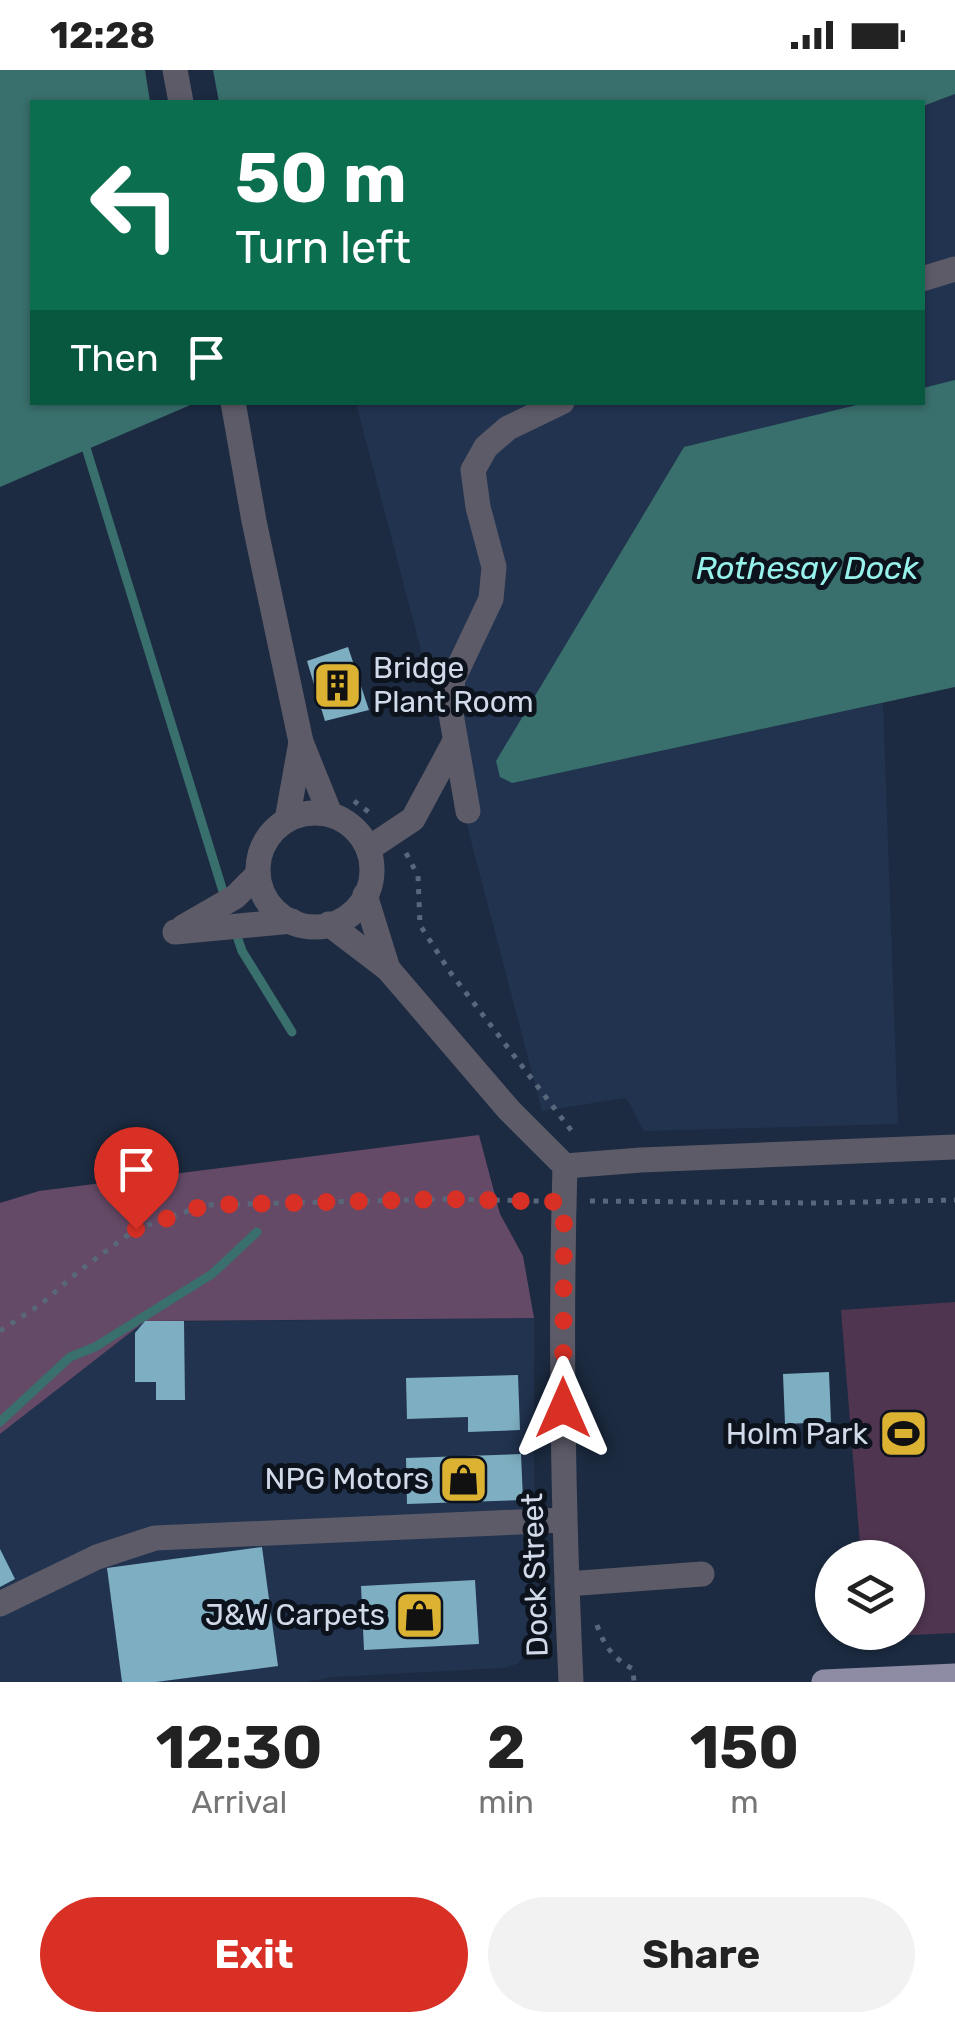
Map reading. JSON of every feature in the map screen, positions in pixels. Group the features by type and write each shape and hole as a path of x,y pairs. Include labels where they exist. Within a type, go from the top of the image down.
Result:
{"main road":[{"path":"824,1682 955,1676"}],"street":[{"path":"175,70 181,100"},
{"path":"925,278 955,269"},
{"path":"234,405 301,742 338,805 346,822 359,834 372,865 366,896 344,918 313,927 292,922 269,904 261,889 259,858 264,842 287,820 338,805"},
{"path":"468,811 450,708 453,679 491,598 494,567 473,470 486,447 508,428 556,405"},
{"path":"368,850 413,819 455,741"},
{"path":"287,820 301,742"},
{"path":"258,874 235,897 174,932 292,922"},
{"path":"366,896 388,969"},
{"path":"330,924 388,969 509,1110 565,1166 955,1148"},
{"name":"Dock Street","path":"565,1166 564,1520 572,1682"},
{"path":"0,1604 97,1557 155,1538 564,1520"},
{"path":"567,1584 702,1574"}],"path":[{"path":"338,805 394,832 418,876 420,925 450,972 596,1164"},
{"path":"0,1331 136,1229 206,1205 446,1199 817,1203 955,1200"},
{"path":"594,1582 597,1626 603,1643 614,1657 633,1669 634,1682"}],"shaded area":[{"path":"955,94 955,383 925,389 925,105"},
{"path":"357,405 870,405 512,783 883,703 898,1124 644,1131 626,1098 542,1111"},
{"path":"479,1135 500,1214 523,1256 534,1318 145,1321 0,1434 0,1203 39,1191"},
{"name":"Holm Park","path":"955,1302 955,1633 925,1634 925,1540 860,1540 841,1310"},
{"path":"534,1318 534,1633 529,1651 517,1664 305,1682 0,1682 0,1434 142,1322"}],"water":[{"path":"0,70 955,70 955,94 925,105 925,100 30,100 30,405 190,405 0,487"},
{"name":"Rothesay Dock","path":"955,380 955,687 512,783 500,777 496,761 684,447 857,405 925,405 925,388"}],"pier":[{"path":"145,70 213,70 219,100 150,100"}],"building":[{"name":"Bridge Plant Room","path":"348,647 369,710 325,721 307,661"},
{"path":"145,1321 184,1321 185,1400 156,1400 156,1382 135,1382 135,1333"},
{"path":"829,1372 831,1422 785,1424 783,1374"},
{"path":"518,1375 520,1430 468,1432 468,1417 407,1419 406,1378"},
{"name":"NPG Motors","path":"521,1454 523,1500 407,1504 406,1458"},
{"path":"262,1547 278,1666 156,1682 122,1682 107,1568"},
{"path":"0,1549 15,1579 0,1587"},
{"name":"J&W Carpets","path":"475,1580 479,1644 364,1650 361,1586"}],"waterway":[{"path":"83,438 226,901"},
{"path":"235,930 242,951 292,1032"},
{"path":"0,1422 70,1357 95,1347 212,1274 257,1232"}],"place":[{"name":"Bridge Plant Room","path":"338,685"},
{"name":"Holm Park","path":"903,1434"},
{"name":"NPG Motors","path":"464,1479"},
{"name":"J&W Carpets","path":"420,1615"}],"route":[{"path":"136,1229 206,1205 446,1199 564,1202 563,1408"}]}
